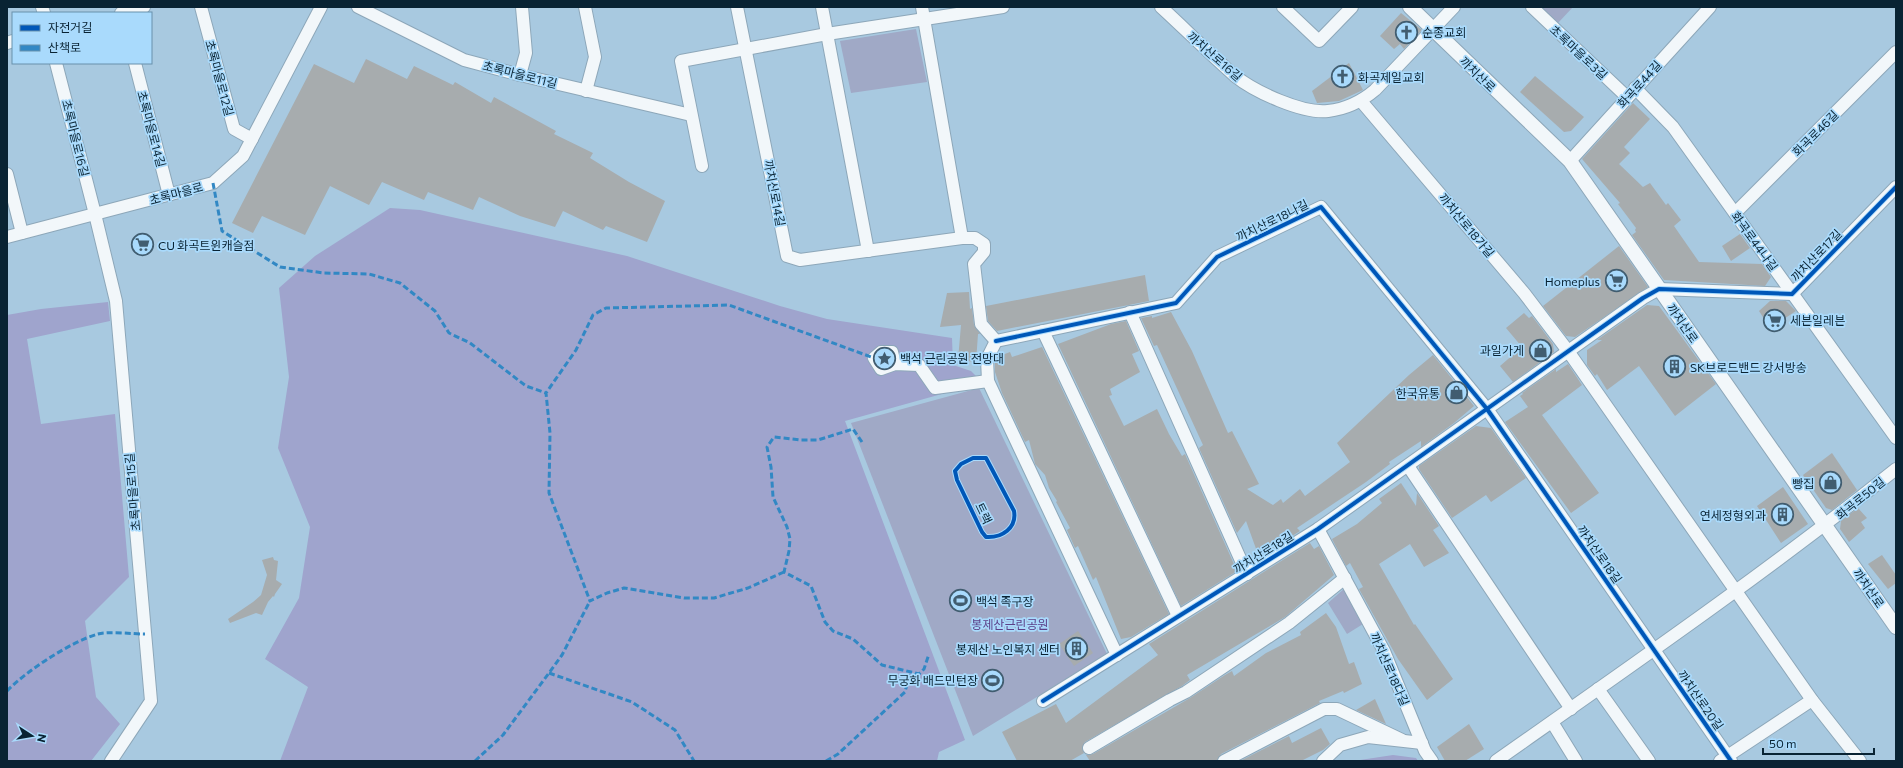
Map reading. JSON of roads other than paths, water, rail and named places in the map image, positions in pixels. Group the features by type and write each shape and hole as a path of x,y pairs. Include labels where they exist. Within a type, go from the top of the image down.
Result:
{"street":[{"path":"125,12 144,7"},
{"name":"초록마을로12길","path":"200,7 234,129 252,139"},
{"name":"초록마을로","path":"7,237 213,183 243,156 322,7"},
{"name":"초록마을로11길","path":"358,7 464,60 520,76 690,115"},
{"path":"520,76 526,53 522,7"},
{"path":"585,7 595,57 586,91"},
{"path":"737,7 746,49"},
{"path":"822,7 868,251"},
{"path":"922,7 962,238"},
{"path":"702,166 690,115 681,61 827,34 1003,7"},
{"name":"까치산로16길","path":"1161,7 1236,77 1267,95 1298,108 1328,111 1361,102 1375,90 1454,7"},
{"path":"1283,7 1319,41 1352,7"},
{"name":"까치산로","path":"1410,7 1432,30 1570,161 1896,627"},
{"name":"초록마을로3길","path":"1532,7 1631,92"},
{"name":"화곡로44길","path":"1570,161 1631,92 1710,7"},
{"name":"까치산로14길","path":"746,49 788,256 800,260 962,238 975,238 984,244 984,252 974,264 981,324 996,341"},
{"name":"화곡로46길","path":"1735,213 1896,52"},
{"name":"초록마을로16길","path":"56,64 96,214"},
{"name":"초록마을로14길","path":"135,64 169,195"},
{"name":"화곡로44나길","path":"1631,92 1673,127 1896,438"},
{"name":"까치산로18가길","path":"1361,102 1524,292 1568,351"},
{"path":"7,174 22,233"},
{"name":"까치산로17길","path":"1659,289 1792,294 1896,187"},
{"name":"까치산로18나길","path":"996,341 1176,302 1217,258 1321,207 1487,409"},
{"name":"초록마을로15길","path":"96,214 116,301 151,701 112,761"},
{"name":"까치산로18길","path":"1043,701 1318,529 1643,298 1659,289"},
{"name":"까치산로18길","path":"1130,312 1247,574"},
{"path":"1043,331 1178,616"},
{"path":"996,341 987,359 988,381 1117,655"},
{"path":"1568,351 1812,700 1860,761"},
{"path":"895,364 919,365 935,388 988,381"},
{"name":"까치산로18길","path":"1487,409 1654,650"},
{"path":"1408,466 1571,709"},
{"name":"화곡로50길","path":"1825,526 1896,469"},
{"path":"1496,761 1654,650 1825,526"},
{"name":"까치산로18다길","path":"1318,529 1384,651 1422,743 1432,761"},
{"path":"1089,748 1186,692 1289,624 1345,578"},
{"name":"까치산로20길","path":"1654,650 1726,759 1812,700"},
{"path":"1598,689 1649,761"},
{"path":"1224,761 1324,709 1337,709 1402,740"},
{"path":"1552,722 1576,761"},
{"path":"1323,761 1340,745 1368,737 1422,743"}],"place":[{"name":"순종교회","path":"1406,32"},
{"name":"화곡제일교회","path":"1343,77"},
{"name":"CU 화곡트윈캐슬점","path":"143,245"},
{"name":"Homeplus","path":"1616,281"},
{"name":"세븐일레븐","path":"1774,320"},
{"name":"과일가게","path":"1540,350"},
{"name":"백석 근린공원 전망대","path":"885,358"},
{"name":"SK브로드밴드 강서방송","path":"1675,367"},
{"name":"한국유통","path":"1456,393"},
{"name":"빵집","path":"1830,483"},
{"name":"연세정형외과","path":"1782,515"},
{"name":"백석 족구장","path":"960,601"},
{"name":"봉제산 노인복지 센터","path":"1076,649"},
{"name":"무궁화 배드민턴장","path":"993,680"}],"park label":[{"name":"봉제산근린공원","path":"1010,624"}]}
